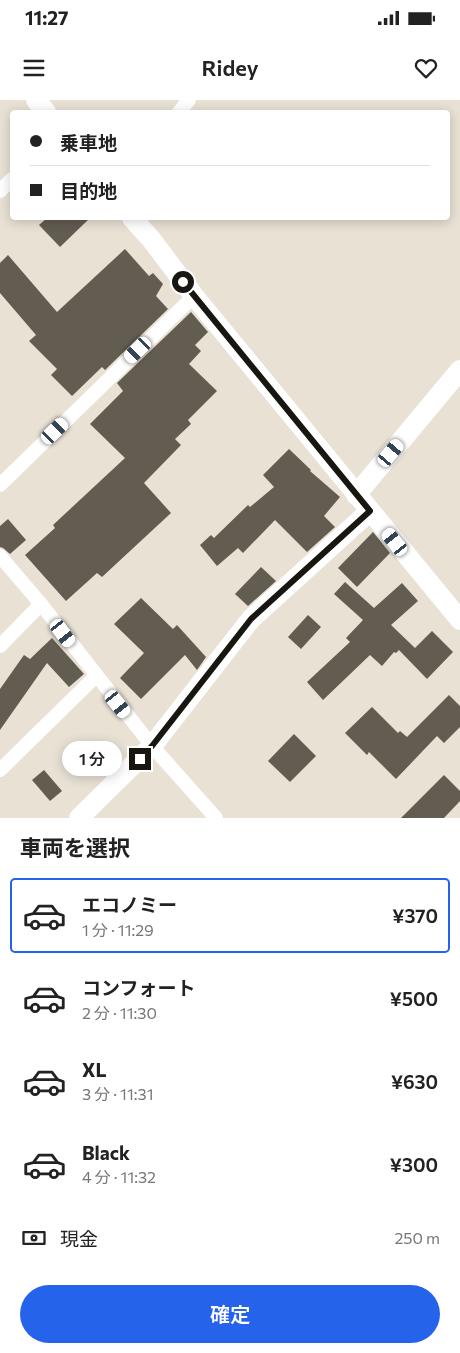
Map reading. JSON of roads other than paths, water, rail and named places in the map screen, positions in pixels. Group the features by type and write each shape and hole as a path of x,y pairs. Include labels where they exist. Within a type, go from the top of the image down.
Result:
{"street":[{"path":"36,100 44,110"},
{"path":"181,110 190,100"},
{"path":"0,191 10,180"},
{"path":"134,220 356,495 460,620"},
{"path":"0,485 194,296"},
{"path":"356,495 460,370"},
{"path":"79,818 152,746 251,619 370,511"},
{"path":"0,556 41,604 152,746 216,818"},
{"path":"0,646 41,604"},
{"path":"0,770 96,676"}]}
